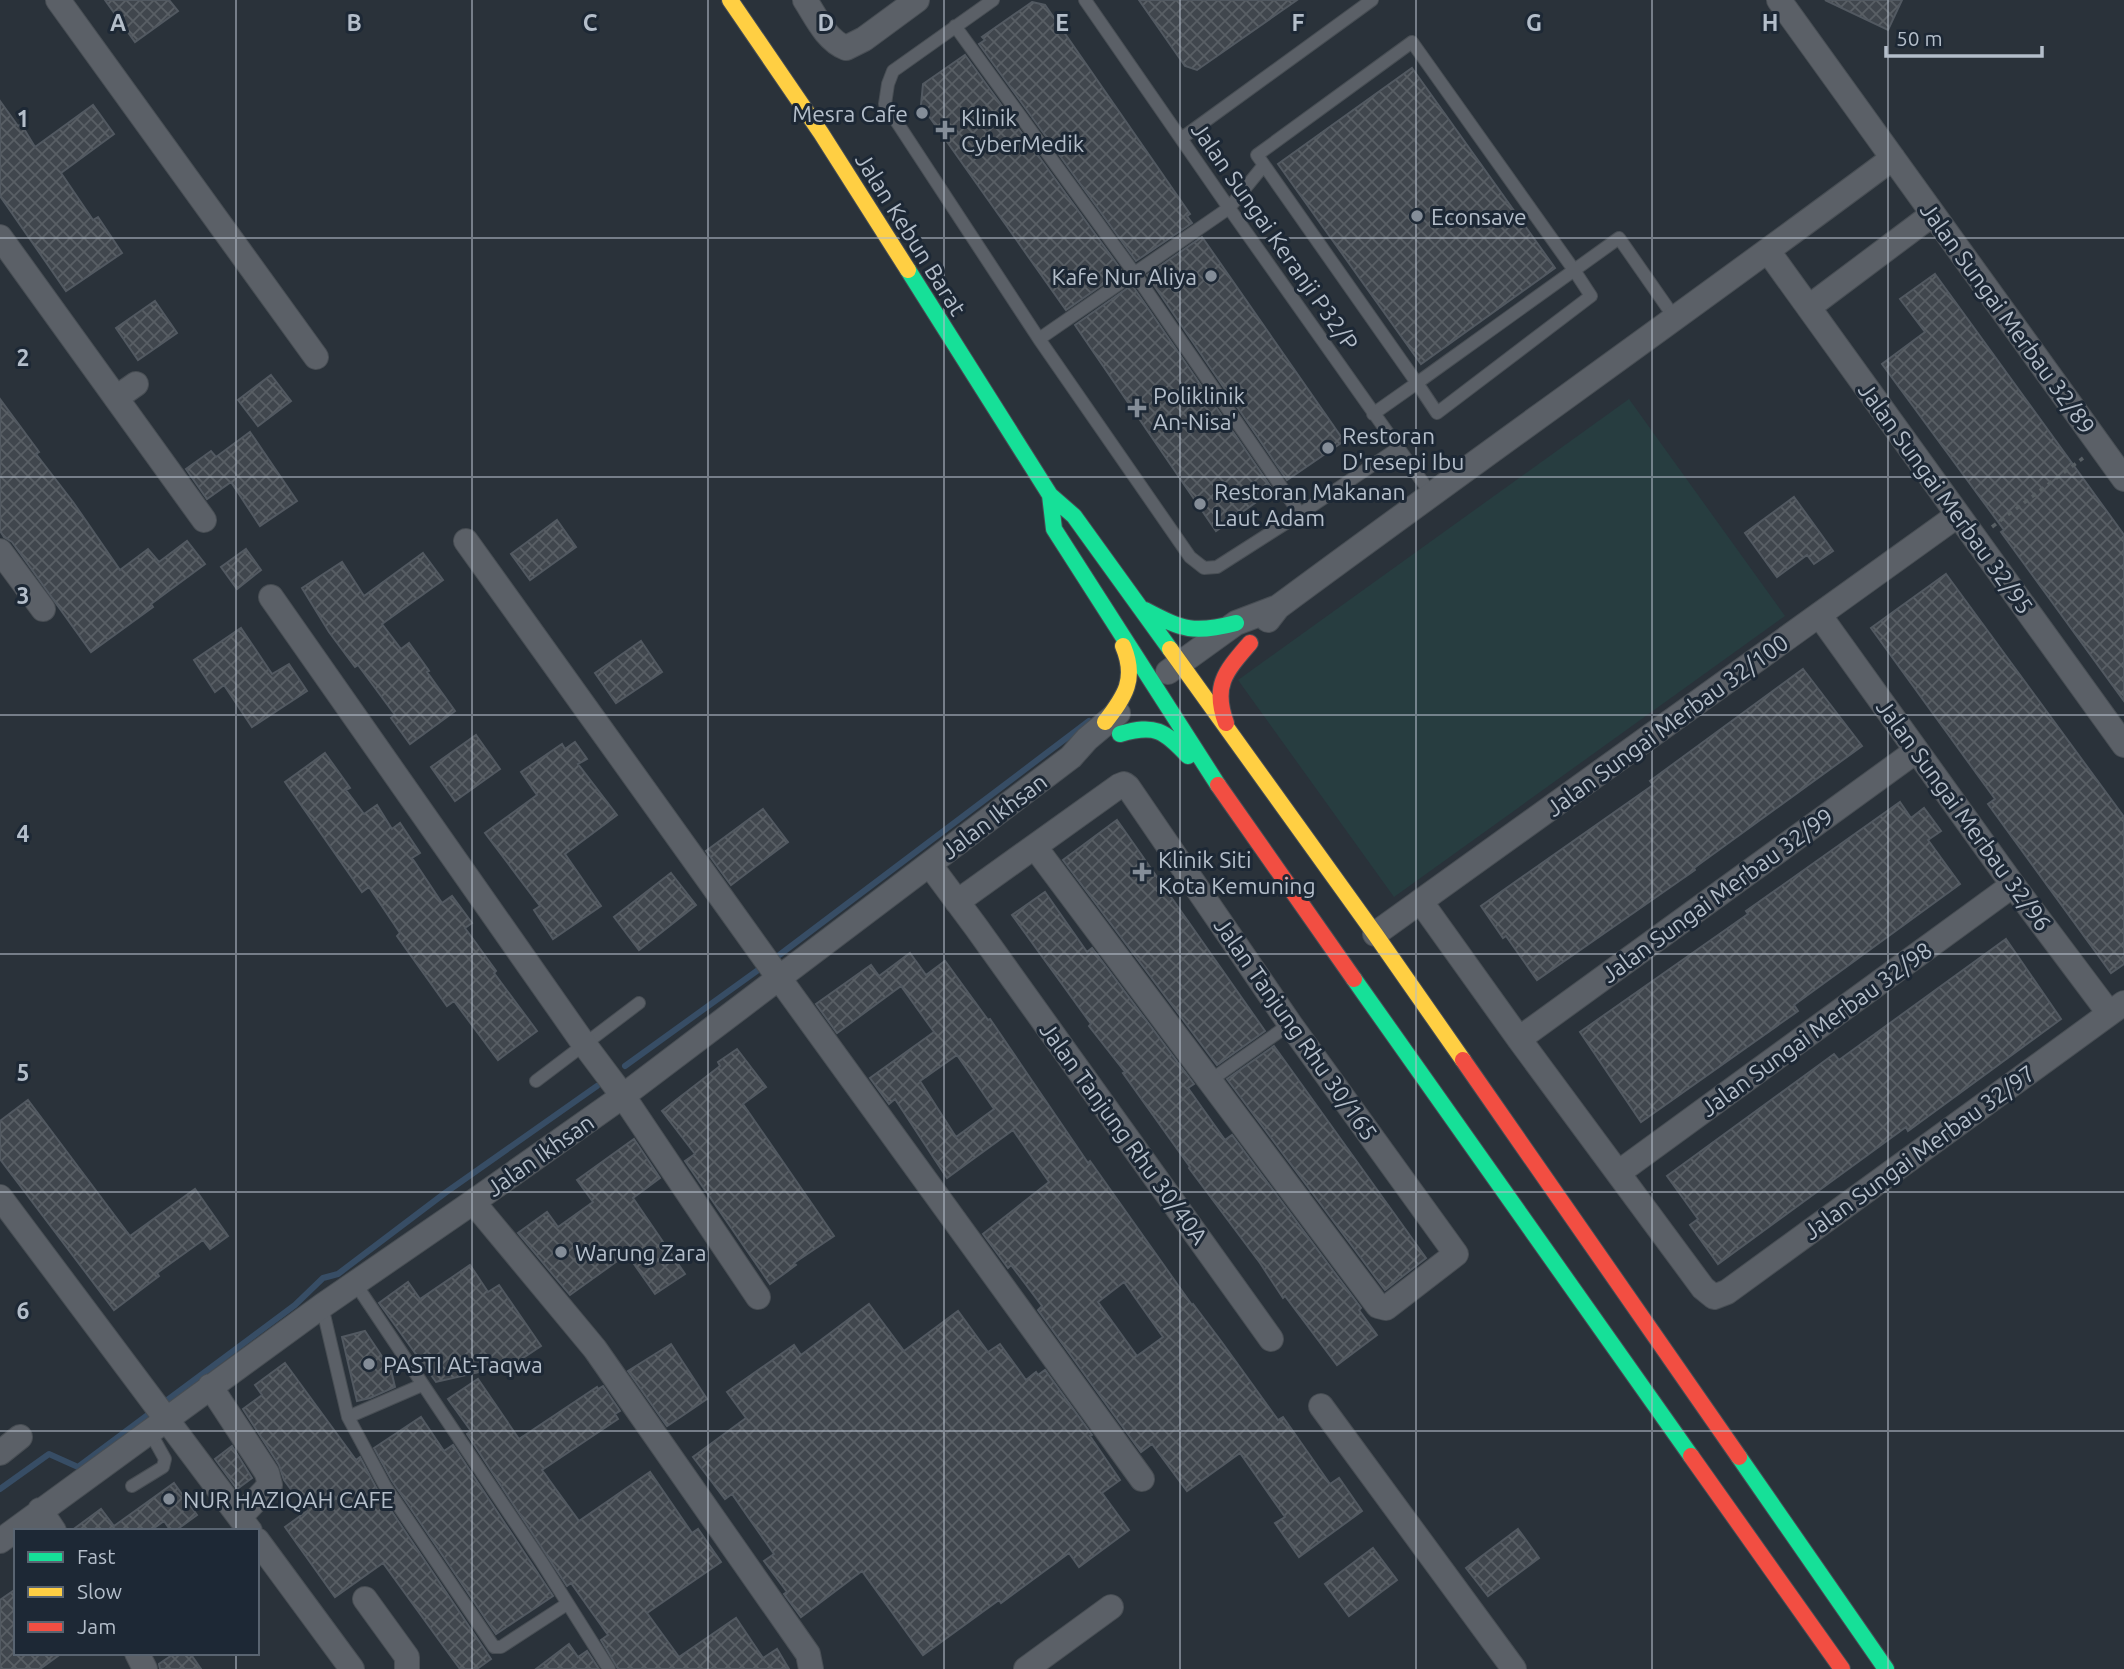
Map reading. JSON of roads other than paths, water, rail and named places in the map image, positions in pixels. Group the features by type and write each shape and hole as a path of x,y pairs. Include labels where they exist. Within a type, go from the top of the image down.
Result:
{"main road":[{"name":"Jalan Kebun Barat","path":"730,0 821,133 1050,495 1074,516 1232,737"},
{"name":"Jalan Kebun Barat","path":"1050,495 1054,529 1221,790"},
{"path":"1140,607 1184,630 1243,633 1234,662 1219,690 1219,708 1232,737 1375,934 1886,1669"},
{"path":"1107,614 1126,652 1130,669 1130,683 1113,728 1148,727 1163,732 1221,790 1842,1669"}],"street":[{"path":"58,0 316,357"},
{"path":"804,0 829,37 846,48 917,0"},
{"name":"Jalan Sungai Merbau 32/89","path":"1779,0 2124,478"},
{"path":"1159,694 1194,684 1243,633 1893,158"},
{"path":"1809,307 1933,214"},
{"path":"0,237 126,391 204,520"},
{"name":"Jalan Sungai Merbau 32/95","path":"1768,251 2124,745"},
{"name":"Jalan Sungai Merbau 32/100","path":"1375,934 1958,515"},
{"path":"466,541 1142,1479"},
{"path":"0,551 43,609"},
{"path":"271,597 623,1096 758,1297"},
{"name":"Jalan Sungai Merbau 32/96","path":"1820,616 2013,885 2117,1008"},
{"path":"1159,694 1180,663 1243,633"},
{"name":"Jalan Ikhsan","path":"2,1535 47,1508 158,1416 210,1386 623,1096 770,965 930,865 1072,757 1095,750 1113,728 1159,694"},
{"name":"Jalan Sungai Merbau 32/99","path":"1519,1039 1916,751"},
{"name":"Jalan Tanjung Rhu 30/165","path":"1035,847 1119,786 1124,784 1128,787 1290,1024 1457,1254 1386,1308 1378,1306 1211,1080"},
{"path":"957,902 1035,847 1211,1080"},
{"name":"Jalan Tanjung Rhu 30/40A","path":"930,865 1271,1339"},
{"name":"Jalan Sungai Merbau 32/98","path":"1618,1173 2013,885"},
{"path":"1421,902 1618,1173"},
{"name":"Jalan Sungai Merbau 32/97","path":"1618,1173 1703,1288 1714,1297 1727,1292 2117,1008"},
{"path":"0,1197 158,1416 245,1524 270,1485 269,1480 210,1386"},
{"path":"473,1202 595,1349 808,1654 810,1669"},
{"path":"1321,1406 1514,1669"},
{"path":"0,1453 20,1437"},
{"path":"40,1510 53,1529"},
{"path":"259,1543 352,1669"},
{"path":"365,1599 407,1657 407,1669"},
{"path":"1041,1665 1111,1607"}],"lane":[{"path":"993,0 893,71 885,104 1039,339 1190,557 1203,568 1217,567 1398,448"},
{"name":"Jalan Sungai Keranji P32/P","path":"1085,0 1431,494"},
{"path":"1182,138 1372,0"},
{"path":"955,26 1135,274 1300,514"},
{"path":"1412,42 1591,296 1437,412 1264,165 1257,155 1412,42"},
{"path":"1039,339 1229,208 1264,165"},
{"path":"1373,414 1619,239 1674,317"},
{"path":"536,1081 639,1003"},
{"path":"1211,1080 1290,1024"},
{"path":"355,1283 541,1561 609,1669"},
{"path":"322,1306 348,1417 385,1486 494,1647 501,1647 567,1604"},
{"path":"348,1417 422,1385"},
{"path":"132,1486 163,1467 165,1459 158,1416"}],"waterway":[{"path":"774,959 1089,721"},
{"path":"625,1066 765,965"},
{"path":"162,1404 295,1305 323,1278 338,1274 445,1193 597,1086"},
{"path":"0,1489 49,1454 78,1467 153,1411"}],"place":[{"name":"Mesra Cafe","path":"922,113"},
{"name":"Klinik CyberMedik","path":"945,130"},
{"name":"Econsave","path":"1417,216"},
{"name":"Kafe Nur Aliya","path":"1211,276"},
{"name":"Poliklinik An-Nisa'","path":"1137,408"},
{"name":"Restoran D'resepi Ibu","path":"1328,448"},
{"name":"Restoran Makanan Laut Adam","path":"1200,504"},
{"name":"Klinik Siti Kota Kemuning","path":"1142,872"},
{"name":"Warung Zara","path":"561,1252"},
{"name":"PASTI At-Taqwa","path":"369,1364"},
{"name":"NUR HAZIQAH CAFE","path":"169,1499"}]}
